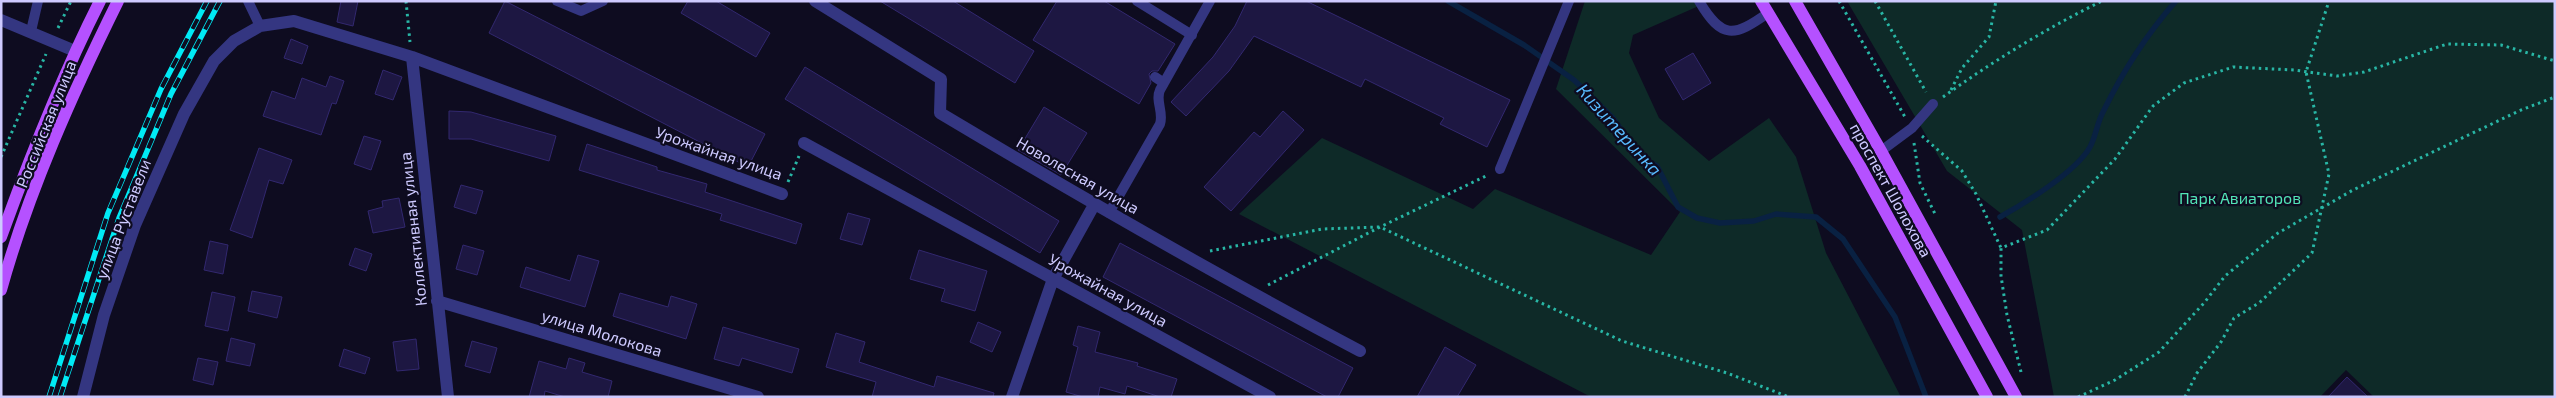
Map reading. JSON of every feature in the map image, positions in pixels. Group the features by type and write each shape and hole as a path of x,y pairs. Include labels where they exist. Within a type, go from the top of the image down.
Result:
{"main road":[{"name":"Российская улица","path":"1,237 27,165 75,51 100,1"},
{"name":"Российская улица","path":"1,290 43,171 90,58 118,1"},
{"name":"проспект Шолохова","path":"1762,1 1860,166 1987,397"},
{"name":"проспект Шолохова","path":"1795,1 1881,151 2016,397"}],"street":[{"name":"Новолесная улица","path":"815,1 940,79 940,113 1094,205 1252,294 1360,351"},
{"path":"1,20 75,51"},
{"name":"Урожайная улица","path":"214,61 234,41 260,26 294,21 412,58 782,194"},
{"name":"Коллективная улица","path":"412,58 448,397"},
{"name":"улица Руставели","path":"83,397 104,315 135,225 184,114 214,61"},
{"name":"Урожайная улица","path":"804,143 1270,397"},
{"path":"1012,397 1053,279 1094,205"},
{"name":"улица Молокова","path":"437,301 758,397"}],"lane":[{"path":"31,31 38,1"},
{"path":"248,1 260,26"},
{"path":"557,1 581,11 603,1"},
{"path":"1137,1 1192,35"},
{"path":"1109,213 1160,124 1162,118 1158,95 1210,1"},
{"path":"1500,169 1569,1"},
{"path":"1699,1 1710,19 1726,31 1744,30 1768,13"},
{"path":"1155,77 1164,83"},
{"path":"1881,151 1912,128 1933,104"}],"path":[{"path":"1,157 71,1"},
{"path":"406,1 412,58"},
{"path":"1839,1 1912,128 1962,171 1976,194 2000,248 2001,276 2007,315 2022,374"},
{"path":"1875,1 1933,104 1982,70 2073,15 2102,1"},
{"path":"1950,92 1962,68 1989,37 1996,1"},
{"path":"2185,397 2197,373 2221,342 2234,318 2259,304 2312,253 2329,174 2306,72 2329,1"},
{"path":"2000,248 2047,230 2115,159 2153,106 2184,83 2232,67 2337,76 2364,72 2448,44 2501,45 2555,61"},
{"path":"2078,397 2115,380 2159,352 2225,276 2278,234 2371,181 2522,110 2555,97"},
{"path":"1912,128 1920,183 1937,218"},
{"name":"Урожайная улица","path":"782,194 804,143"},
{"path":"1252,294 1380,227 1500,169"},
{"path":"1186,256 1322,229 1380,227 1622,341 1727,373 1789,397"}],"green space":[{"path":"1585,1 1710,1 1633,35 1629,53 1659,118 1709,161 1769,118 1796,157 1826,253 1901,397 1591,397 1239,214 1322,138 1473,209 1495,189 1651,255 1680,212 1556,89"},
{"name":"Парк Авиаторов","path":"1847,1 2555,1 2555,397 2374,397 2346,370 2320,397 2054,397 2022,230 1947,171"}],"building":[{"path":"341,1 358,1 353,26 337,22"},
{"path":"505,1 765,134 748,167 489,33"},
{"path":"688,1 716,1 770,33 756,57 681,13"},
{"path":"880,1 953,1 1034,51 1015,83"},
{"path":"1057,1 1104,1 1175,44 1158,71 1152,71 1149,74 1151,83 1139,104 1033,40"},
{"path":"1247,1 1306,1 1510,100 1487,147 1440,124 1444,118 1365,79 1361,87 1254,36 1229,71 1186,116 1171,102 1213,57 1235,26"},
{"path":"291,39 308,46 302,64 284,58"},
{"path":"1693,53 1711,83 1683,100 1665,69"},
{"path":"805,67 1059,221 1040,253 785,99"},
{"path":"383,70 402,77 393,100 375,94"},
{"path":"330,76 344,81 336,104 332,103 321,135 263,116 272,91 295,99 302,78 326,87"},
{"path":"1044,107 1087,133 1061,175 1018,150"},
{"path":"449,111 471,112 556,136 549,161 471,139 449,139"},
{"path":"1283,111 1304,130 1231,211 1204,187 1254,132 1260,137"},
{"path":"364,136 381,141 371,170 354,164"},
{"path":"587,144 657,167 657,170 707,184 705,192 802,224 796,244 720,220 722,214 579,170"},
{"path":"259,148 292,160 283,184 269,180 252,238 230,230"},
{"path":"461,185 483,191 476,214 454,207"},
{"path":"399,198 405,227 373,233 368,211 383,207 382,201"},
{"path":"848,213 870,219 862,245 840,239"},
{"path":"210,241 228,245 223,274 204,270"},
{"path":"1120,243 1353,368 1338,397 1327,397 1103,277"},
{"path":"463,245 484,251 477,275 456,269"},
{"path":"355,248 372,254 366,271 349,265"},
{"path":"919,250 987,271 975,311 941,301 945,289 910,279"},
{"path":"578,255 599,261 585,307 520,287 526,267 570,281"},
{"path":"252,291 282,297 277,318 248,311"},
{"path":"212,292 235,297 228,331 205,326"},
{"path":"620,293 668,307 671,296 697,304 686,339 613,316"},
{"path":"978,322 1001,332 992,352 970,342"},
{"path":"1078,326 1100,332 1095,352 1138,363 1137,366 1177,379 1171,397 1160,397 1127,386 1125,394 1100,387 1098,397 1083,397 1066,392 1078,347 1073,345"},
{"path":"723,327 799,349 792,373 742,358 739,366 714,359"},
{"path":"836,333 865,342 859,362 934,387 937,376 994,393 993,397 872,397 876,382 826,367"},
{"path":"231,338 255,344 250,366 226,361"},
{"path":"416,339 419,369 397,371 393,342"},
{"path":"472,341 497,348 490,373 465,366"},
{"path":"1445,347 1476,365 1457,397 1417,397"},
{"path":"344,349 370,358 365,374 339,366"},
{"path":"198,358 218,362 213,385 193,380"},
{"path":"569,358 585,363 582,372 612,381 608,397 565,397 545,391 544,397 529,397 539,361 566,369"},
{"path":"2347,377 2368,397 2328,397"}],"waterway":[{"name":"Кизитеринка","path":"1448,1 1524,45 1574,80 1613,118 1640,157 1657,166 1678,207 1697,218 1720,223 1754,221 1776,214 1816,217 1843,239 1895,317 1926,397"},
{"name":"Кизитеринка","path":"2000,217 2049,186 2074,167 2083,157 2092,143 2103,112 2127,68 2145,40 2176,1"}],"railway":[{"path":"49,397 108,213 161,89 207,1"},
{"path":"60,397 119,218 171,94 220,1"}]}
